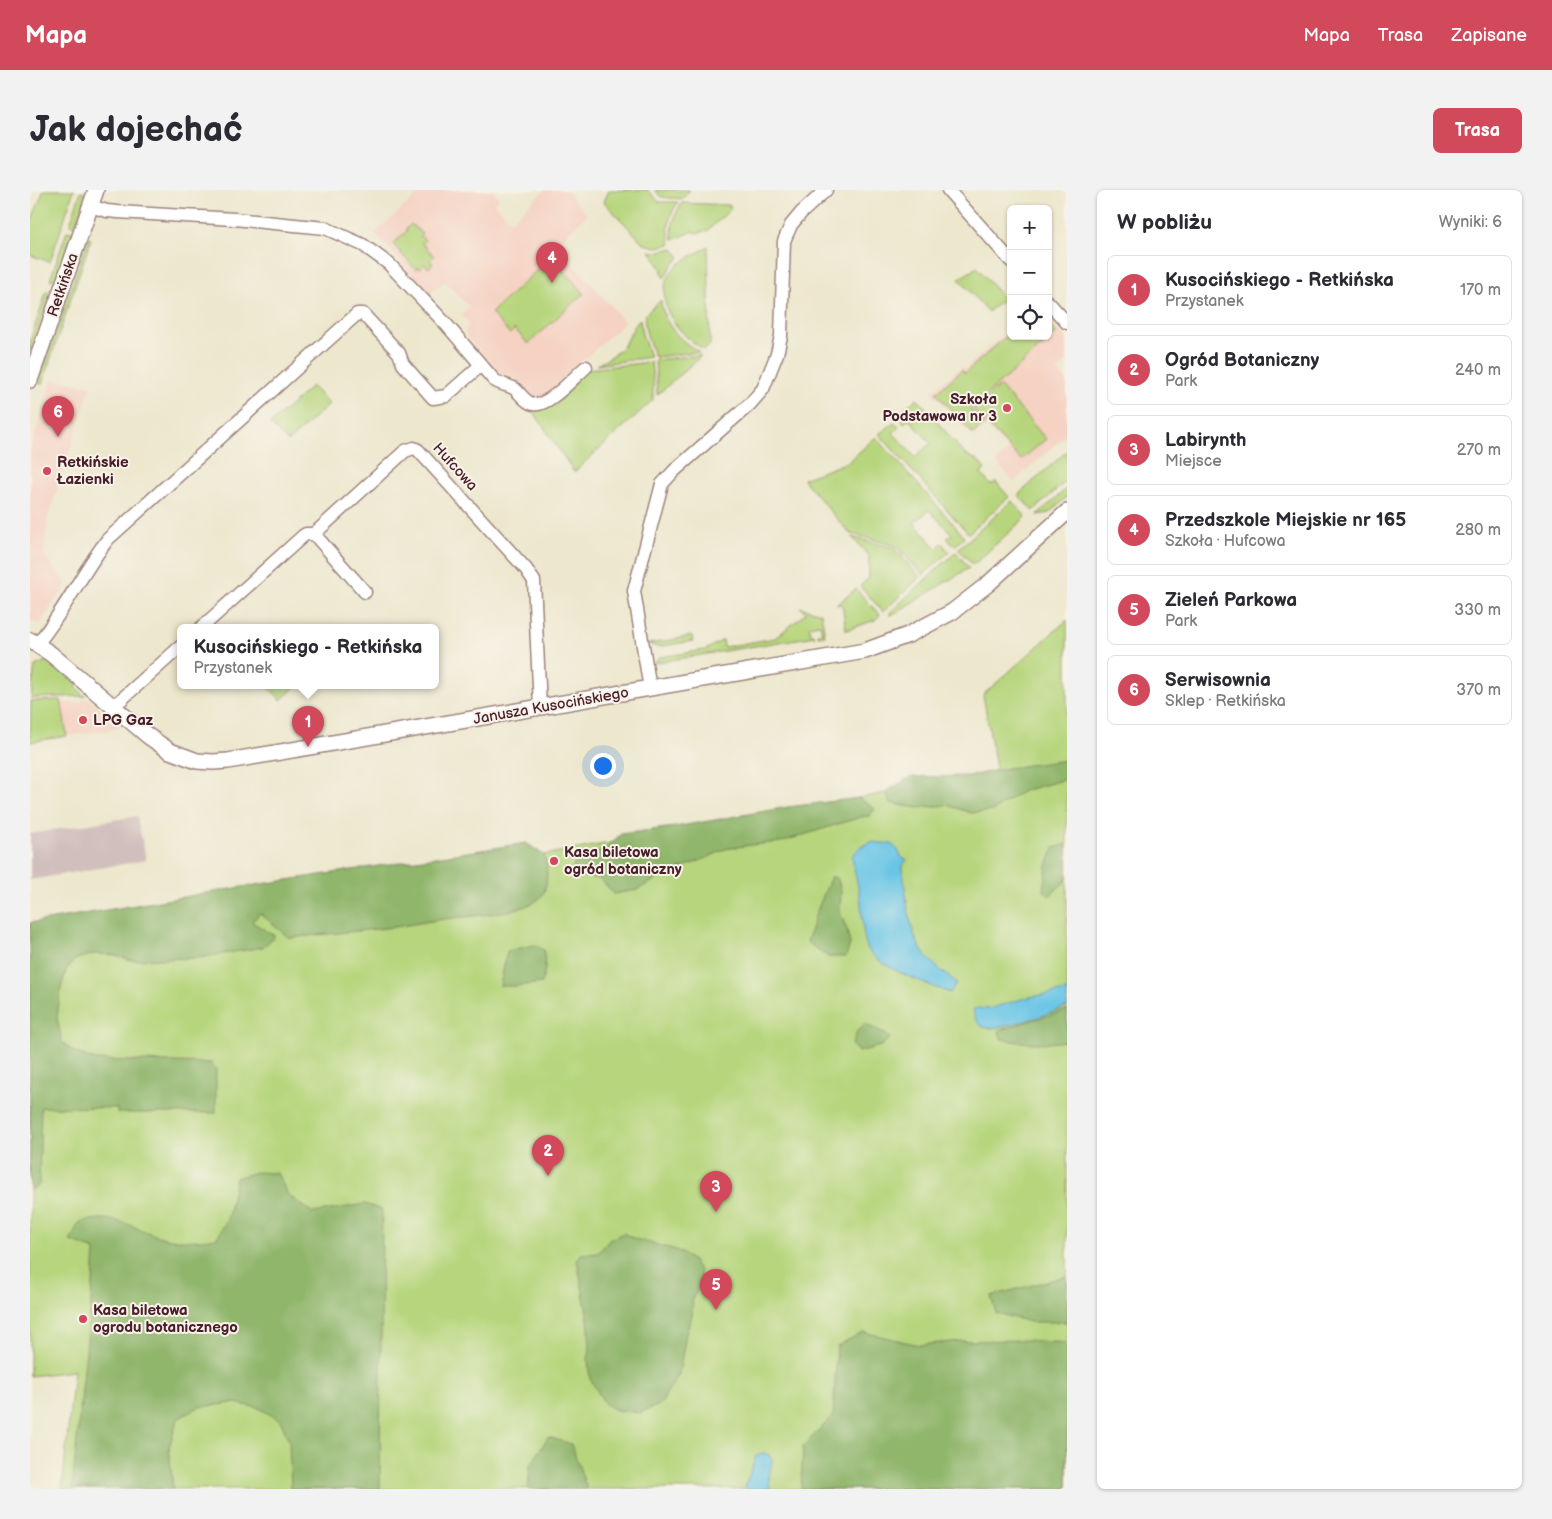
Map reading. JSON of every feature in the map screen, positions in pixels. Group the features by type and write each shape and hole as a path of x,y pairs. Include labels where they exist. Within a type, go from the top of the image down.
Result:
{"street":[{"name":"Retkińska","path":"30,380 96,190"},
{"path":"650,689 634,591 662,484 674,471 750,404 763,389 777,354 781,336 784,241 791,225 826,190"},
{"path":"948,190 1007,256"},
{"path":"90,206 107,211 234,219 325,228 362,245 389,264 501,385 515,389 532,404 539,405 549,400 586,367"},
{"path":"1052,306 1067,323"},
{"path":"33,642 48,632 87,568 108,539 357,314 363,314 399,353 403,364 433,398 446,396 481,365"},
{"name":"Hufcowa","path":"205,624 303,536 314,534 405,451 414,448 418,450 534,580 540,707"},
{"name":"Janusza Kusocińskiego","path":"33,642 51,654 148,736 170,751 192,760 213,762 865,651 928,625 964,604 1067,512"},
{"path":"314,534 365,592"},
{"path":"113,707 177,650"}],"shaded area":[{"path":"423,190 492,190 499,198 494,203 511,221 545,190 566,190 587,215 556,244 625,322 544,396 534,397 516,378 500,376 467,337 465,332 469,323 461,315 469,307 445,281 429,295 375,233"},
{"name":"Szkoła Podstawowa nr 3","path":"1052,323 1067,340 1067,362 1058,371 1067,381 1067,434 1014,482 996,462 1009,450 987,425 973,437 932,392 962,366 965,369 1007,332 1007,340 1052,340"},
{"path":"52,380 91,386 47,521 44,554 66,584 40,624 30,621 30,450"},
{"path":"82,699 89,699 119,724 121,728 67,736 61,703 82,703"},
{"path":"137,816 146,860 30,880 30,834"}],"green space":[{"path":"44,190 74,190 50,262 30,255 30,224"},
{"path":"609,190 648,190 659,202 678,202 672,212 669,223 671,244 657,247 644,244 604,202"},
{"path":"655,190 690,190 682,199 661,197"},
{"path":"81,191 86,195 75,226 70,224"},
{"path":"682,203 730,205 731,209 707,231 695,233 694,231 673,240 674,220"},
{"path":"411,224 422,234 420,236 425,240 422,243 434,256 430,260 433,264 428,268 425,264 416,270 393,244 407,231 406,229"},
{"path":"67,231 73,232 57,279 50,280"},
{"path":"88,238 91,239 42,384 38,383"},
{"path":"708,246 710,345 705,350 695,344 677,326 670,316 664,293 666,281 676,266"},
{"path":"673,248 680,258 672,265 664,278 661,268 650,251 656,252"},
{"path":"551,257 584,293 528,344 515,329 510,334 491,313"},
{"path":"977,267 1004,299 988,312 959,279"},
{"path":"47,290 50,293 30,353 30,341"},
{"path":"661,300 665,317 673,330 699,352 655,357 647,335 645,318 646,314"},
{"path":"640,319 642,334 650,357 597,365 623,346"},
{"path":"1052,328 1057,333 1052,337"},
{"path":"1007,336 1007,340 1049,340 970,409 984,424 973,434 936,393 962,370 965,373"},
{"path":"700,355 700,357 657,395 655,360"},
{"path":"651,362 653,400 574,472 531,408 587,369"},
{"path":"312,386 329,404 288,442 270,424"},
{"path":"1000,386 1046,439 1021,460 973,409"},
{"path":"917,398 962,451 977,460 985,469 981,474 991,485 996,482 1009,497 969,533 879,434 894,423 899,427 893,433 915,457 931,443 909,419 904,423 897,415"},
{"path":"876,437 963,535 964,538 954,546 947,538 952,534 929,510 914,523 937,548 942,543 949,552 923,575 896,546 849,533 803,479 848,462"},
{"path":"1067,451 1067,480 1033,511 1018,495"},
{"path":"1067,488 1067,497 1049,513 1037,515"},
{"path":"1012,501 1026,517 973,565 958,549"},
{"path":"852,537 894,548 920,577 883,612 860,586 869,578 869,556"},
{"path":"956,552 969,568 890,616 890,612"},
{"path":"856,589 880,615 875,620 846,630 842,604 836,605"},
{"path":"800,607 821,613 825,635 818,636 818,633 822,633 820,624 809,626 811,634 815,636 653,663 660,657 705,650 723,640 724,647 775,638 806,613"},
{"path":"1067,620 1067,1489 62,1489 74,1371 30,1376 30,981 82,929 549,854 997,773 983,695"},
{"path":"692,636 693,641 657,647 649,644"},
{"path":"48,660 77,684 76,687 85,696 31,698 35,666"},
{"path":"270,689 293,689 281,700"},
{"path":"61,700 67,736 30,742 31,701"},
{"path":"1067,760 1067,779 1026,790 993,811 971,813 947,805 917,808 889,803 887,791 910,777 969,776 1007,768"},
{"path":"859,798 875,809 869,816 781,842 725,849 660,877 637,890 614,894 599,878 571,876 574,864 604,850 621,834 675,827 788,807"},
{"path":"526,843 544,855 547,877 545,889 540,898 532,904 520,908 491,914 395,927 289,938 260,913 252,922 275,936 263,947 199,958 131,960 114,955 95,954 76,959 66,970 61,988 57,1018 62,1042 74,1052 96,1060 212,1063 216,1068 216,1113 117,1113 117,1108 41,1107 39,1185 30,1190 30,923 236,888"},
{"path":"1067,844 1067,880 1049,896 1044,891 1047,865 1054,848"},
{"path":"831,876 838,879 841,892 840,912 850,944 846,957 828,957 807,942"},
{"path":"534,945 544,950 545,969 542,983 500,986 507,951"},
{"path":"1067,1010 1067,1041 1034,1043 1001,1039 999,1030"},
{"path":"865,1024 890,1038 881,1046 858,1052 852,1045 857,1031"},
{"path":"256,1172 277,1173 288,1195 313,1213 365,1204 382,1210 380,1489 291,1489 289,1441 280,1420 259,1408 234,1403 199,1407 178,1419 169,1447 173,1489 72,1489 95,1250 70,1241 79,1223 101,1219 111,1220 158,1236 173,1239 217,1238 228,1217 236,1178"},
{"path":"623,1233 635,1239 681,1252 693,1261 700,1271 701,1285 693,1297 692,1315 686,1334 679,1374 662,1402 639,1413 616,1410 605,1404 590,1379 588,1318 577,1260 581,1254 598,1253 609,1240"},
{"path":"1067,1276 1067,1322 1030,1322 996,1313 991,1296"},
{"path":"863,1332 919,1345 961,1341 1027,1340 1067,1343 1067,1489 801,1489 803,1446 833,1416 837,1346"},
{"path":"548,1437 571,1444 587,1489 528,1489 530,1466"}],"water":[{"path":"871,842 892,844 898,850 901,857 907,860 903,865 903,871 912,927 921,950 957,983 950,993 891,968 872,954 867,947 852,856 861,846"},
{"path":"1067,991 1067,1007 1011,1025 983,1027 977,1022 973,1012 976,1008 988,1009 1029,997"},
{"path":"763,1453 769,1455 772,1460 769,1478 770,1489 744,1489 756,1456"}],"place":[{"name":"Przedszkole Miejskie nr 165","path":"552,283"},
{"name":"Szkoła Podstawowa nr 3","path":"1007,408"},
{"name":"Serwisownia","path":"58,437"},
{"name":"Retkińskie Łazienki","path":"47,471"},
{"name":"LPG Gaz","path":"83,720"},
{"name":"Kusocińskiego - Retkińska","path":"308,747"},
{"name":"Kasa biletowa ogród botaniczny","path":"554,861"},
{"name":"Ogród Botaniczny","path":"548,1176"},
{"name":"Labirynth","path":"716,1212"},
{"name":"Zieleń Parkowa","path":"716,1310"},
{"name":"Kasa biletowa ogrodu botanicznego","path":"83,1319"}]}
